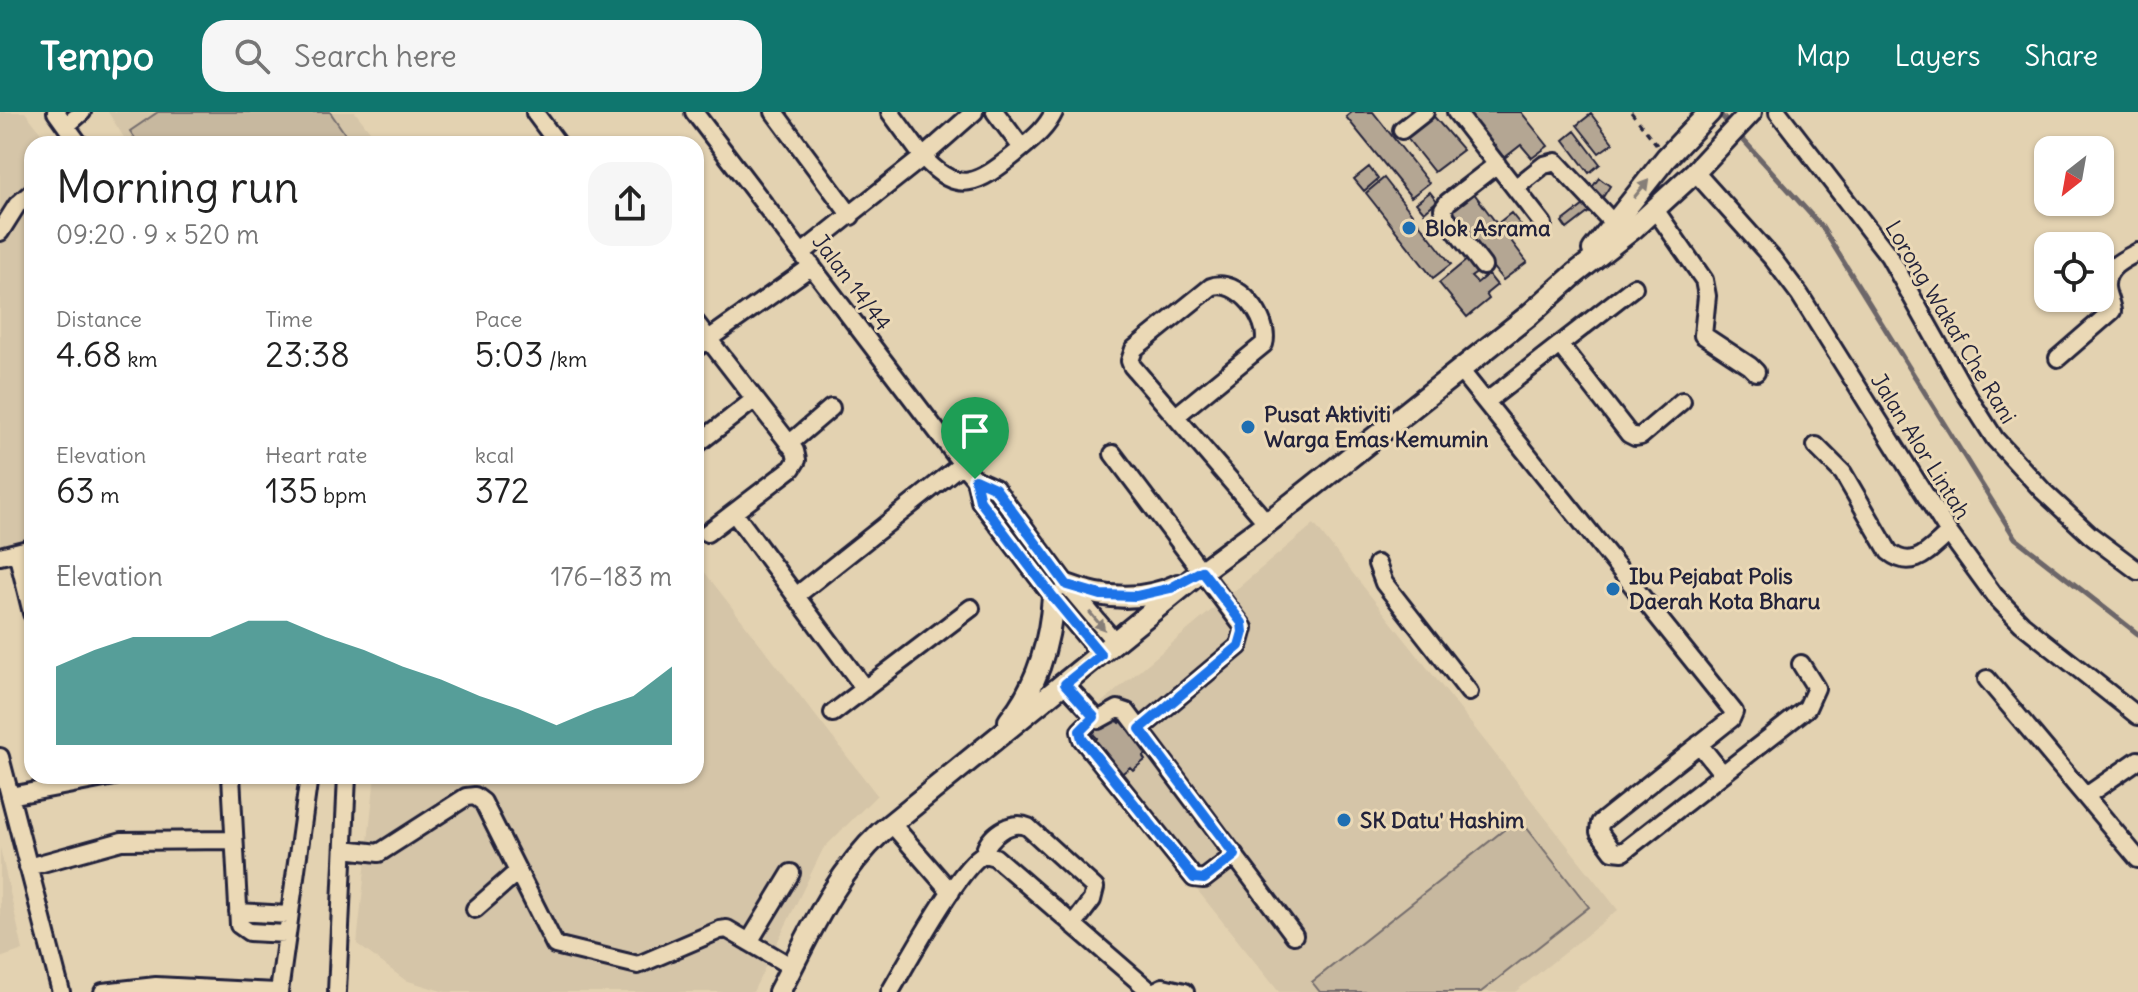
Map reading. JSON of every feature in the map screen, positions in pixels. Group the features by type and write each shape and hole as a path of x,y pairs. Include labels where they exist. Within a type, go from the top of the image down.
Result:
{"main road":[{"path":"1576,273 1613,223 1710,112"},
{"path":"779,992 822,908 846,870 891,823 1202,571 1528,316 1635,227 1699,168 1751,112"},
{"path":"976,755 1013,716 1032,684 1045,651 1060,591 1136,596 1171,588 1202,571"}],"street":[{"path":"73,136 61,119 82,112"},
{"name":"Jalan 14/44","path":"694,112 962,464 975,479 995,488 1060,591 1109,649"},
{"path":"774,112 851,216"},
{"path":"890,112 939,174 957,181 986,176 1042,131 1054,112"},
{"path":"704,342 807,260 851,216 974,112"},
{"path":"995,112 1022,148"},
{"path":"1402,130 1425,112"},
{"path":"1456,112 1543,224"},
{"name":"Lorong Wakaf Che Rani","path":"1778,112 1889,256 1995,439 2043,491 2090,535 2138,571"},
{"path":"535,113 552,136"},
{"path":"1515,188 1544,165 1556,162 1613,223"},
{"path":"1483,266 1446,218 1443,209 1497,164"},
{"name":"Jalan Alor Lintah","path":"1699,168 1800,295 1949,533 1994,595 2022,624 2138,716"},
{"path":"0,232 24,199"},
{"path":"1654,208 1704,280 1707,296 1703,335 1756,372"},
{"path":"2058,358 2112,311 2106,285 2111,271 2118,262 2138,252"},
{"path":"1176,416 1264,344 1264,323 1235,289 1217,285 1211,287 1131,353 1132,366 1267,523"},
{"path":"1486,402 1634,287"},
{"path":"1560,345 1629,434 1635,437 1641,436 1682,401"},
{"path":"704,346 755,399 797,456 796,465 707,533"},
{"path":"1460,370 1734,712 1731,719 1600,823 1599,832 1613,851 1623,852 1809,706 1816,688 1801,664"},
{"path":"704,439 755,399"},
{"path":"789,444 831,408"},
{"path":"1816,446 1843,473 1889,552 1899,559 1909,561 1922,556 1949,533"},
{"path":"1113,454 1242,623 1239,646 1140,729"},
{"path":"796,596 962,464"},
{"path":"734,513 865,689"},
{"path":"16,552 24,582"},
{"path":"1377,564 1384,583 1469,692"},
{"path":"833,713 971,608"},
{"path":"1987,679 2138,859"},
{"path":"1065,684 1094,717 1101,720 1113,710 1123,710 1294,935"},
{"path":"1094,717 1080,731 1082,739 1194,878 1204,879 1235,855"},
{"path":"1699,744 1722,773"},
{"path":"0,757 61,992"},
{"path":"2086,796 2138,760"},
{"path":"10,796 57,784"},
{"path":"231,784 239,925 245,931 286,934"},
{"path":"103,992 156,986 278,992 308,784"},
{"path":"337,992 347,784"},
{"path":"344,849 379,853 466,797 475,796 483,802 550,940 558,946 638,965 723,929 792,967"},
{"path":"891,823 951,892"},
{"path":"890,992 951,892 973,862 984,854 988,842 1007,827 1022,824 1028,827 1095,888 1092,900 1073,925"},
{"path":"28,867 122,841 234,840"},
{"path":"984,854 995,857 1152,992 1163,987 1185,992"},
{"path":"475,909 517,872"},
{"path":"749,942 791,873"},
{"path":"238,912 289,915"}],"path":[{"path":"1631,112 1674,150"}],"shaded area":[{"path":"0,112 25,112 44,136 24,136 24,543 0,546"},
{"path":"108,112 355,112 374,136 123,136"},
{"path":"158,112 330,112 346,136 133,136 130,131"},
{"name":"SK Datu' Hashim","path":"1314,524 1618,910 1515,992 1279,992 1069,730"},
{"path":"704,571 877,795 823,849 753,992 445,992 405,980 357,944 374,784 704,784"},
{"path":"1519,818 1589,907 1481,992 1320,992 1312,982"},
{"path":"0,848 23,950 0,958"}],"building":[{"path":"1352,112 1373,112 1429,183 1411,197 1346,117"},
{"path":"1430,112 1463,150 1434,172 1403,133"},
{"path":"1465,112 1521,112 1548,146 1532,158 1521,145 1503,159"},
{"path":"1591,114 1613,143 1599,153 1577,125"},
{"path":"1575,131 1600,164 1589,173 1564,140"},
{"path":"1369,167 1378,179 1364,191 1354,179"},
{"name":"Blok Asrama","path":"1384,178 1451,264 1433,278 1366,193"},
{"path":"1599,178 1610,186 1603,197 1591,189"},
{"path":"1430,192 1437,201 1424,212 1416,203"},
{"path":"1473,192 1497,224 1511,213 1523,228 1509,238 1527,262 1503,280 1448,211"},
{"path":"1584,205 1589,212 1567,229 1562,222"},
{"path":"1468,259 1478,272 1471,277 1477,283 1488,274 1497,285 1486,294 1489,299 1467,317 1439,283"},
{"path":"1114,716 1120,723 1126,718 1152,749 1133,770 1130,767 1119,776 1094,745 1097,738 1093,734 1093,728 1107,717"}],"waterway":[{"path":"1718,112 1731,126"},
{"path":"1737,133 1822,227 2015,538 2138,634"}],"place":[{"name":"Blok Asrama","path":"1409,228"},
{"name":"Pusat Aktiviti Warga Emas Kemumin","path":"1248,427"},
{"name":"Ibu Pejabat Polis Daerah Kota Bharu","path":"1613,589"},
{"name":"SK Datu' Hashim","path":"1344,820"}],"route":[{"path":"975,479 995,488 1067,585 1101,595 1136,596 1171,588 1202,571 1242,623 1244,628 1239,646 1140,729 1235,855 1201,881 1194,878 1082,739 1080,731 1094,717 1065,684 1101,655 980,501 975,479"}]}
